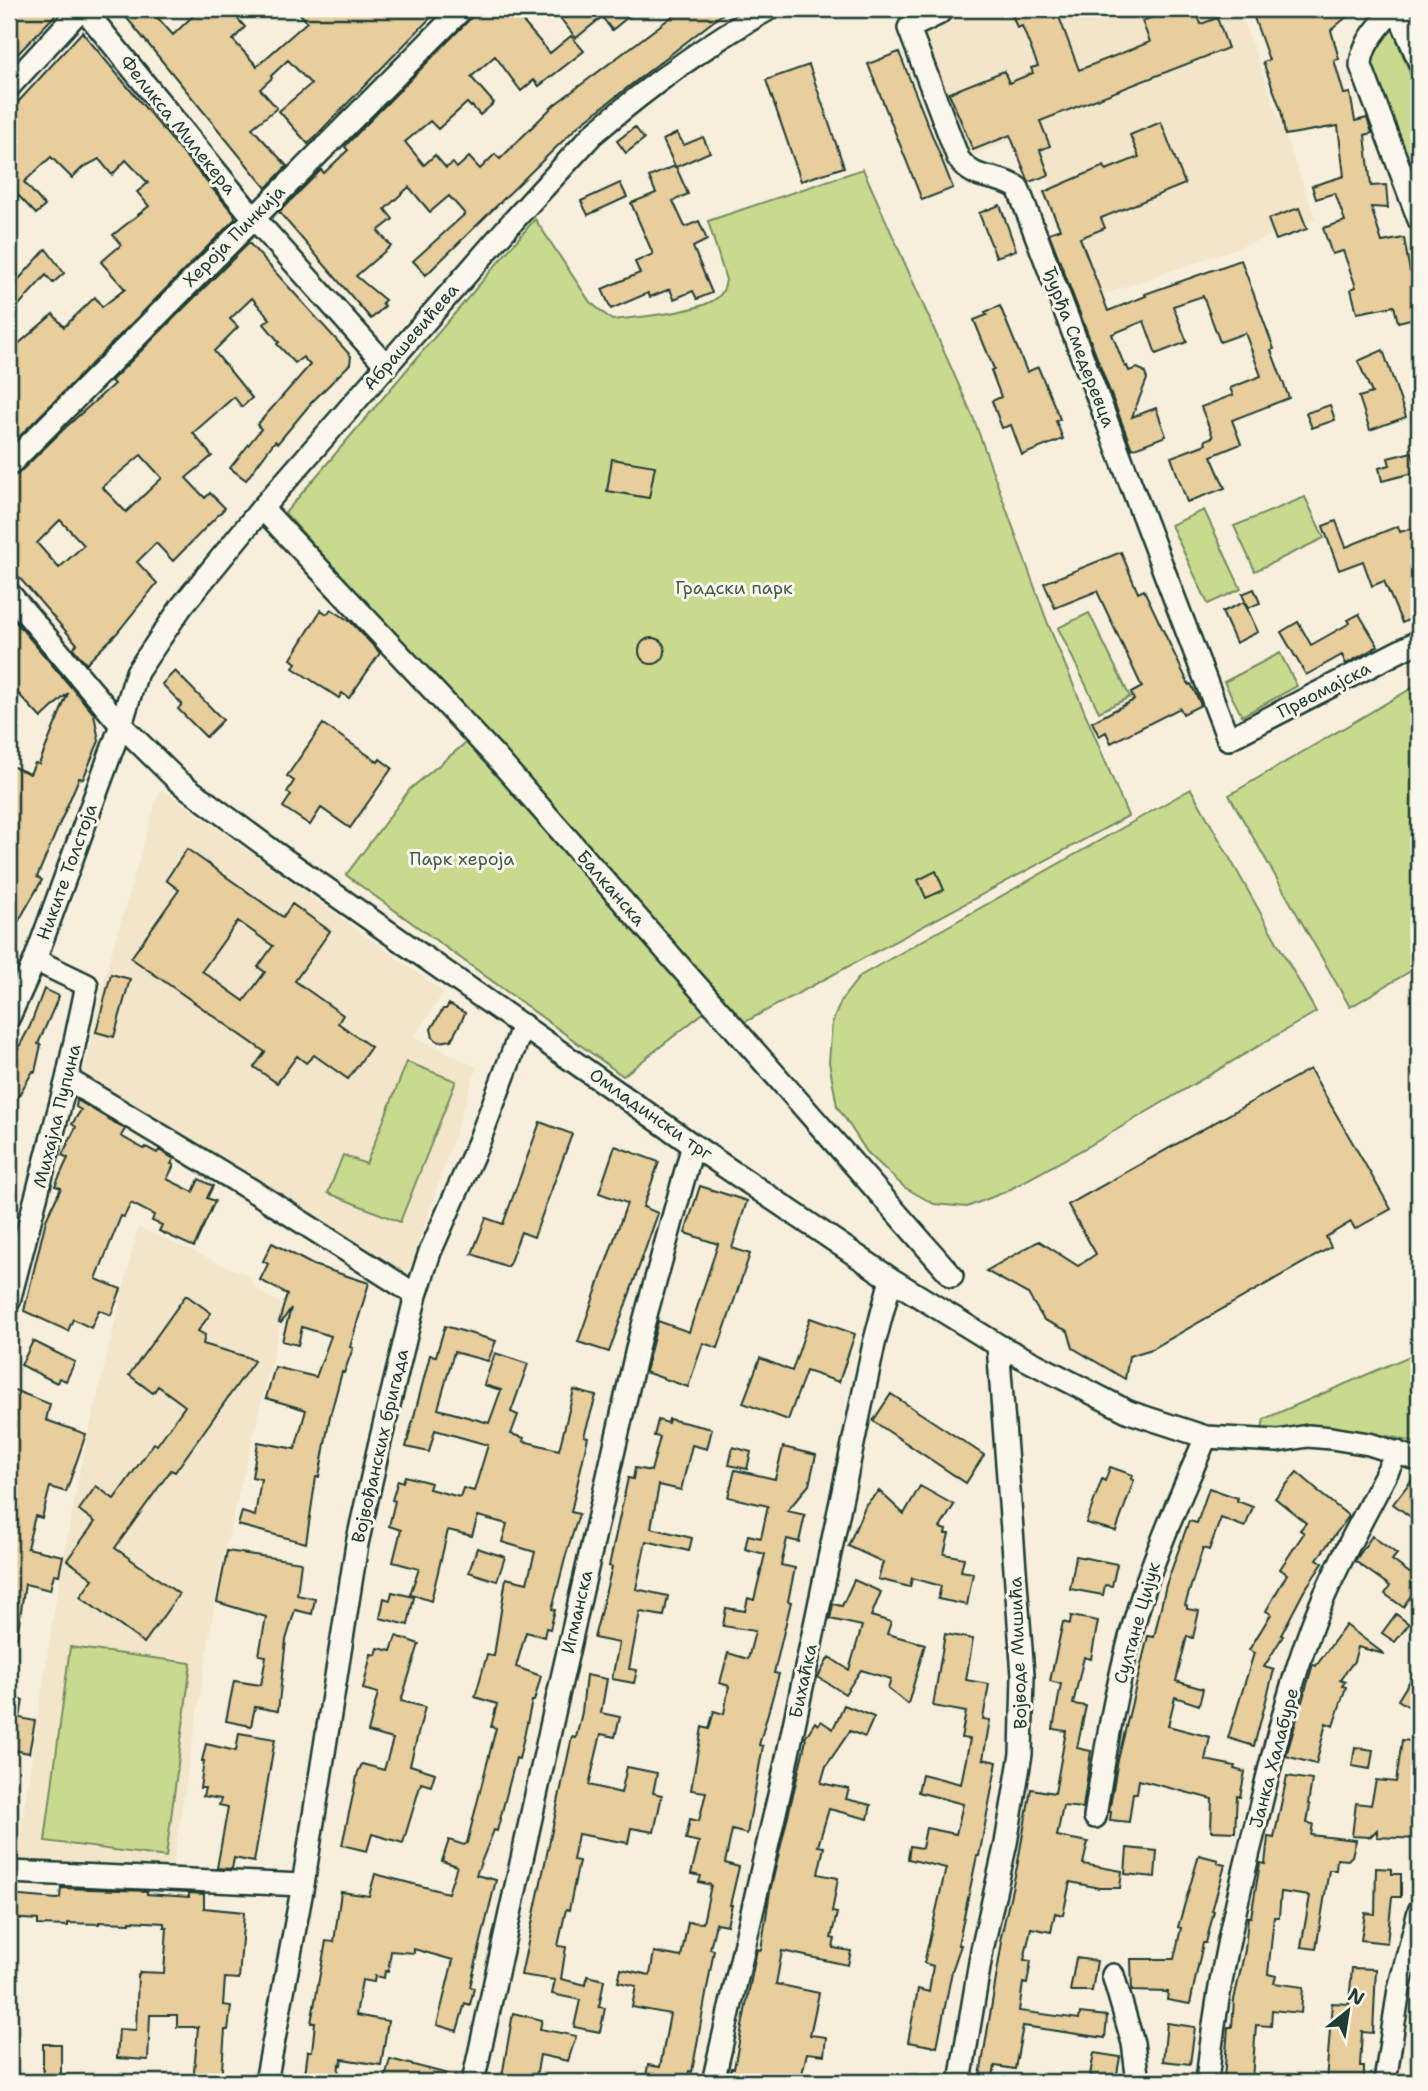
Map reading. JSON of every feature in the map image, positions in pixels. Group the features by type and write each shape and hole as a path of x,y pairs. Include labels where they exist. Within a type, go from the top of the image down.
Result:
{"street":[{"path":"9,87 82,9"},
{"name":"Феликса Милекера","path":"82,9 253,217 386,365"},
{"name":"Хероја Пинкија","path":"9,465 461,9"},
{"name":"Абрашевићева","path":"121,725 137,672 182,606 262,508 386,365 593,134 714,40 769,9"},
{"name":"Ђурђа Смедеревца","path":"943,9 939,14 909,28 958,158 965,168 978,175 1007,181 1018,188 1228,739"},
{"path":"1419,61 1395,9 1361,56 1361,66 1419,220"},
{"name":"Балканска","path":"262,508 495,756 952,1276"},
{"name":"Омладински трг","path":"9,593 121,725 178,781 693,1145 891,1279 998,1345 1129,1412 1212,1438 1278,1441 1308,1436 1369,1444 1419,1460"},
{"name":"Првомајска","path":"1228,739 1419,641"},
{"name":"Никите Толстоја","path":"9,1017 35,960 121,725"},
{"name":"Михајла Пупина","path":"9,1301 67,1079 87,985 35,960"},
{"name":"Војвођанских бригада","path":"266,2082 303,1885 357,1544 416,1295 430,1252 478,1144 523,1025"},
{"path":"67,1079 258,1194 416,1295"},
{"name":"Игманска","path":"473,2082 639,1340 693,1145"},
{"name":"Бихаћка","path":"713,2082 782,1782 874,1344 891,1279"},
{"name":"Војводе Мишића","path":"960,2082 1021,1754 1023,1675 998,1345"},
{"name":"Султане Цијук","path":"1095,1816 1112,1715 1136,1618 1160,1547 1212,1438"},
{"name":"Јанка Халабуре","path":"1207,2082 1231,1922 1288,1703 1313,1624 1336,1571 1397,1452"},
{"path":"9,1872 303,1885"},
{"path":"1385,2082 1399,1989 1419,1911"},
{"path":"1113,1975 1133,2043 1138,2082"}],"shaded area":[{"path":"901,9 1239,9 1316,220 1100,296 1027,132 967,158"},
{"path":"159,791 165,791 444,992 414,1037 477,1067 408,1275 84,1073 107,969"},
{"path":"138,1227 249,1276 255,1288 285,1307 220,1570 172,1871 16,1864 52,1623 80,1469"}],"green space":[{"path":"1393,30 1419,96 1419,194 1371,71 1371,58 1375,47"},
{"name":"Градски парк","path":"863,169 973,417 1048,624 1128,816 745,1022 285,513 535,219 590,302 612,320 669,313 712,301 723,290 726,280 708,221"},
{"path":"1305,497 1324,538 1255,571 1234,526"},
{"path":"1204,510 1241,589 1208,604 1171,525"},
{"path":"1089,613 1130,697 1099,712 1058,628"},
{"path":"1280,653 1297,686 1242,716 1224,682"},
{"path":"1419,684 1419,966 1350,1007 1229,795"},
{"name":"Парк хероја","path":"468,741 707,1010 623,1076 346,875 410,789"},
{"path":"1191,789 1316,1012 1089,1146 1005,1192 967,1207 934,1204 904,1187 867,1152 837,1106 829,1062 832,1023 842,999 860,976"},
{"path":"407,1062 456,1081 400,1222 328,1193 343,1155 366,1164"},
{"path":"1419,1352 1419,1444 1383,1435 1342,1430 1262,1429 1264,1419"},
{"path":"70,1647 191,1663 166,1857 45,1841"}],"building":[{"path":"9,9 61,9 9,63"},
{"path":"134,9 150,9 173,35 200,9 229,9 245,27 233,40 257,66 307,22 296,9 439,9 308,144 279,111 311,84 288,60 271,76 260,89 277,108 252,128 287,166 266,188 126,17"},
{"path":"476,9 512,9 550,53 571,36 584,51 539,86 534,80 521,91 495,56 471,77 494,103 480,115 467,103 438,129 430,121 405,142 424,165 435,155 446,168 453,163 457,168 469,157 480,169 495,154 500,159 554,105 682,9 729,9 578,126 426,275 413,261 465,214 449,196 430,212 409,187 385,209 393,219 378,231 391,246 356,276 385,300 382,303 385,306 371,319 279,212 321,170 324,173 348,150 345,147 349,142 471,18"},
{"path":"553,9 638,9 612,30 602,17 576,38"},
{"path":"1010,9 1056,9 1079,70 1150,42 1142,21 1174,9 1195,9 1201,24 1217,18 1228,48 1040,121 1050,146 1040,150 1049,175 1029,182 1010,135 973,150 949,93 1004,71 1009,83 1033,73 1031,68 1038,66 1022,26 1017,28"},
{"path":"1251,9 1356,9 1331,30 1339,59 1334,60 1344,94 1350,93 1355,121 1367,118 1372,133 1365,135 1371,186 1386,185 1388,208 1371,207 1382,242 1404,238 1410,272 1419,271 1419,317 1398,322 1394,306 1357,313 1351,289 1356,287 1343,251 1332,254 1323,228 1345,221 1335,193 1316,199 1312,186 1344,176 1338,126 1285,135 1281,110 1263,62 1269,60"},
{"path":"82,32 234,214 235,219 9,447 9,418 16,410 16,405 9,395 9,352 53,314 64,327 95,297 102,307 125,289 101,262 121,245 113,235 149,206 137,192 148,183 126,160 112,175 99,159 82,168 72,178 51,157 24,182 45,206 36,214 14,191 9,196 9,112"},
{"path":"899,52 953,188 922,200 868,64"},
{"path":"809,65 844,167 801,181 766,80"},
{"path":"1161,122 1185,184 1101,218 1105,228 1080,238 1108,311 1146,296 1145,294 1241,260 1289,398 1232,420 1241,444 1211,456 1225,488 1187,502 1171,457 1206,444 1205,440 1213,437 1201,407 1233,395 1230,388 1261,376 1245,333 1220,342 1203,296 1173,306 1187,342 1156,354 1144,321 1112,334 1125,367 1127,366 1129,371 1137,368 1144,371 1147,379 1132,417 1156,408 1166,436 1132,449 1049,233 1060,229 1044,192 1104,166 1106,170 1139,157 1130,135"},
{"path":"635,127 644,139 626,153 617,141"},
{"path":"677,133 684,145 703,137 710,152 676,167 688,194 673,201 685,227 699,221 707,240 693,247 712,293 697,299 693,291 674,299 670,289 650,297 648,293 611,309 602,289 640,273 635,262 653,254 631,203 656,193 649,177 675,166 663,140"},
{"path":"620,183 627,197 588,215 581,201"},
{"path":"1000,205 1016,250 996,257 979,213"},
{"path":"1299,208 1307,229 1276,240 1268,219"},
{"path":"249,243 351,356 350,364 312,402 278,443 275,441 246,480 230,468 261,429 257,425 310,365 303,357 295,363 277,344 279,342 264,324 270,319 252,298 230,319 238,327 214,351 252,398 242,407 234,397 193,433 212,456 186,478 205,498 210,493 225,508 173,561 156,543 137,562 157,583 117,633 86,664 73,648 77,644 9,566 9,478 18,474 114,384 111,381","holes":["141,455 162,478 126,512 102,487","60,520 84,545 59,568 37,543"]},
{"path":"46,249 64,273 53,283 46,275 9,316 9,290"},
{"path":"1000,306 1027,372 1038,367 1060,419 1056,421 1063,439 1022,455 1011,425 1002,428 992,401 1001,397 991,370 994,369 974,320"},
{"path":"1383,350 1406,417 1370,430 1359,397 1372,393 1358,361"},
{"path":"1330,405 1335,420 1312,428 1306,413"},
{"path":"1412,452 1417,472 1382,481 1379,468 1390,465 1388,458"},
{"path":"612,459 655,466 649,498 607,491"},
{"path":"1336,521 1346,547 1398,526 1400,532 1413,528 1419,547 1419,615 1402,623 1384,581 1372,586 1363,561 1339,570 1323,526"},
{"path":"1121,552 1138,593 1144,590 1201,705 1183,714 1180,708 1111,743 1106,732 1099,736 1092,722 1134,700 1131,693 1142,687 1097,591 1055,608 1044,583"},
{"path":"1254,589 1260,603 1248,608 1242,594"},
{"path":"1244,602 1258,632 1236,643 1222,612"},
{"path":"331,609 351,622 380,653 349,698 342,693 339,698 293,668 296,663 291,659 321,610 327,614"},
{"path":"9,614 94,714 99,741 83,779 79,778 37,877 42,880 9,938 9,765 30,774 35,763 39,764 68,693 41,718 15,690 9,697"},
{"path":"1359,614 1378,646 1346,664 1342,655 1306,675 1281,632 1298,622 1311,645 1350,623 1348,620"},
{"path":"652,638 661,642 665,651 661,660 652,664 643,660 639,651 643,642"},
{"path":"175,671 223,720 206,737 178,709 182,704 162,684"},
{"path":"323,724 378,762 380,759 392,768 350,828 321,808 310,825 283,807 291,795 287,792 294,781 287,776"},
{"path":"187,849 283,917 292,904 330,931 295,981 343,1015 338,1023 371,1047 348,1079 314,1055 306,1063 297,1056 277,1083 254,1067 265,1052 131,958 179,890 166,880","holes":["238,921 273,946 258,967 265,972 244,1001 202,971"]},
{"path":"936,871 944,890 926,898 918,880"},
{"path":"111,974 130,979 114,1037 96,1032"},
{"path":"44,989 59,996 38,1044 41,1045 35,1072 33,1071 9,1112 9,1066 30,1026"},
{"path":"449,1004 465,1013 451,1040 439,1042 433,1038 431,1029"},
{"path":"1310,1069 1391,1209 1355,1229 1351,1222 1326,1237 1331,1247 1152,1349 1129,1356 1125,1379 1073,1348 1068,1331 1044,1320 1028,1294 986,1271 1039,1241 1078,1266 1096,1254 1068,1205"},
{"path":"77,1100 125,1129 121,1136 144,1149 146,1147 157,1153 159,1150 174,1159 167,1179 193,1192 199,1179 213,1186 207,1198 215,1201 194,1247 159,1231 162,1225 152,1221 154,1215 131,1203 124,1217 121,1216 96,1279 121,1289 111,1315 99,1310 91,1328 73,1319 68,1331 24,1311 46,1220 61,1188 55,1186 68,1158 62,1155 76,1127 72,1124 81,1110 76,1107"},
{"path":"540,1122 572,1134 534,1237 521,1232 508,1267 472,1254 486,1218 503,1224"},
{"path":"615,1146 659,1162 643,1207 658,1213 609,1352 578,1342 627,1203 599,1193"},
{"path":"700,1186 747,1201 732,1248 750,1254 718,1348 703,1343 688,1387 645,1372 658,1321 689,1332 718,1244 685,1233"},
{"path":"272,1243 313,1265 369,1283 350,1347 353,1348 344,1373 342,1372 330,1416 319,1477 316,1477 306,1543 238,1525 242,1512 255,1516 261,1479 252,1477 258,1442 295,1449 306,1410 266,1398 275,1367 316,1377 331,1336 302,1327 298,1345 282,1341 291,1308 281,1323 279,1322 287,1294 260,1280 268,1264 263,1261"},
{"path":"186,1295 211,1313 198,1331 205,1335 203,1344 254,1361 175,1472 171,1470 115,1548 179,1594 144,1643 80,1597 93,1579 67,1560 95,1522 79,1510 96,1486 114,1499 154,1443 157,1445 185,1406 158,1386 153,1393 129,1375"},
{"path":"810,1318 855,1334 839,1382 806,1371 788,1420 743,1403 760,1358 792,1371"},
{"path":"445,1326 496,1341 488,1361 454,1352 438,1409 489,1423 501,1390 484,1385 495,1353 528,1364 511,1412 518,1415 511,1434 524,1438 523,1441 559,1450 574,1390 596,1396 584,1436 588,1437 571,1512 579,1514 552,1609 555,1610 550,1629 546,1628 544,1637 526,1632 516,1667 541,1676 497,1831 494,1830 476,1875 496,1880 470,1987 474,1988 470,2005 465,2003 457,2031 437,2025 453,1960 414,1949 414,1953 391,1951 388,1972 385,1971 384,1978 375,1976 374,1982 362,1980 356,2015 388,2021 381,2065 342,2059 338,2082 304,2082 308,2051 312,2051 315,2023 311,2023 326,1941 334,1942 341,1892 369,1896 375,1874 448,1893 457,1866 442,1861 449,1840 464,1845 467,1843 496,1728 491,1727 497,1704 475,1697 487,1655 494,1656 506,1578 527,1583 535,1552 502,1542 507,1524 478,1516 472,1536 448,1530 431,1601 410,1594 419,1569 393,1562 401,1530 389,1526 398,1480 403,1482 405,1476 431,1483 429,1489 460,1497 463,1488 474,1491 488,1445 435,1430 429,1452 406,1447 430,1355 436,1356"},
{"path":"33,1341 75,1362 66,1381 59,1378 57,1383 21,1365"},
{"path":"9,1388 50,1404 46,1420 86,1434 66,1492 50,1487 42,1518 35,1516 27,1548 63,1556 59,1575 54,1574 50,1590 25,1584 17,1637 9,1636 9,1418 12,1406 9,1405"},
{"path":"891,1394 984,1455 966,1483 873,1421"},
{"path":"669,1419 712,1429 707,1449 692,1445 681,1490 659,1485 651,1528 692,1538 689,1551 646,1541 636,1589 668,1596 664,1616 640,1612 629,1669 637,1670 634,1683 612,1679 619,1643 594,1638 612,1567 609,1566 628,1478 633,1479 635,1468 651,1471 660,1437 654,1436 658,1420 668,1423"},
{"path":"733,1447 751,1452 747,1469 729,1465"},
{"path":"783,1447 816,1455 809,1485 787,1511 805,1515 799,1542 787,1539 781,1565 795,1568 788,1601 791,1602 774,1673 779,1674 759,1745 763,1746 747,1834 732,1830 725,1863 739,1867 732,1905 727,1925 716,1923 710,1949 714,1950 692,2072 689,2071 687,2082 645,2082 648,2065 660,2067 670,2014 632,2007 636,1986 618,1982 621,1969 650,1975 654,1952 681,1957 688,1922 703,1923 711,1885 699,1882 701,1876 691,1874 699,1842 686,1839 690,1819 699,1821 706,1792 691,1790 702,1727 709,1729 714,1711 724,1714 729,1686 720,1683 728,1653 748,1659 755,1631 723,1626 726,1608 745,1611 748,1598 754,1600 765,1554 745,1549 748,1535 761,1538 768,1506 728,1497 735,1470 775,1479"},
{"path":"1110,1467 1133,1475 1131,1479 1134,1480 1116,1531 1086,1523 1102,1479 1105,1481"},
{"path":"1297,1472 1349,1516 1317,1559 1323,1563 1304,1591 1281,1635 1283,1636 1264,1667 1274,1670 1254,1746 1228,1738 1254,1653 1249,1650 1271,1614 1266,1611 1287,1574 1280,1569 1304,1533 1300,1530 1306,1523 1275,1498"},
{"path":"1419,1473 1419,1523 1393,1504"},
{"path":"920,1486 954,1505 940,1528 946,1530 945,1534 949,1534 944,1554 964,1558 961,1571 973,1573 967,1605 938,1599 941,1586 912,1578 910,1587 878,1579 883,1562 848,1546 866,1504 879,1491 904,1514"},
{"path":"1209,1488 1238,1498 1237,1501 1253,1507 1245,1527 1221,1518 1209,1550 1203,1548 1185,1605 1187,1609 1199,1611 1193,1638 1187,1636 1176,1681 1203,1689 1199,1705 1175,1697 1168,1726 1210,1737 1205,1760 1235,1766 1234,1769 1245,1772 1240,1797 1237,1796 1235,1832 1211,1831 1212,1799 1139,1780 1137,1793 1133,1793 1129,1822 1110,1820 1118,1760 1148,1636 1154,1637 1166,1585 1189,1521 1197,1523"},
{"path":"1372,1536 1397,1554 1392,1560 1419,1580 1403,1607 1385,1594 1390,1586 1355,1561"},
{"path":"477,1548 505,1557 497,1581 469,1572"},
{"path":"227,1551 301,1562 297,1595 315,1599 312,1614 295,1610 286,1640 278,1711 255,1707 251,1726 226,1721 234,1681 261,1685 266,1656 259,1655 266,1617 217,1602"},
{"path":"1076,1556 1117,1564 1112,1586 1105,1585 1103,1595 1070,1589"},
{"path":"854,1580 881,1592 871,1616 891,1622 887,1634 925,1644 908,1704 888,1689 891,1679 861,1670 845,1694 818,1677 829,1657 849,1670 862,1626 830,1619 833,1604 842,1606"},
{"path":"392,1592 414,1597 408,1625 380,1618 384,1598 390,1600"},
{"path":"1396,1614 1409,1624 1395,1642 1382,1633"},
{"path":"1071,1616 1098,1621 1091,1659 1084,1657 1073,1704 1086,1706 1077,1748 1091,1751 1083,1808 1063,1806 1057,1836 1088,1842 1083,1864 1122,1871 1120,1888 1099,1888 1070,1882 1063,1915 1055,1913 1051,1932 1031,1928 1024,1960 1031,1961 1027,1984 1023,1983 1019,2011 1079,2019 1080,2013 1107,2016 1105,2038 1023,2026 1015,2069 995,2066 992,2082 979,2082 1002,1942 1000,1941 1031,1789 1055,1793 1066,1731 1053,1729 1061,1684 1050,1681 1063,1622 1070,1624"},
{"path":"1346,1625 1384,1654 1358,1647 1354,1661 1340,1680 1345,1682 1342,1686 1346,1687 1333,1726 1326,1723 1316,1764 1286,1756 1313,1664 1316,1666"},
{"path":"945,1634 973,1639 966,1680 989,1684 983,1719 990,1720 983,1759 997,1762 958,1945 961,1945 952,1971 937,2047 908,2042 918,1989 929,1992 933,1966 924,1963 946,1868 908,1859 910,1846 922,1848 926,1828 956,1834 963,1804 918,1792 922,1774 961,1784 970,1739 961,1738 966,1712 933,1706"},
{"path":"396,1636 419,1644 401,1701 425,1707 410,1765 435,1773 431,1786 421,1783 403,1843 372,1834 367,1851 342,1845 358,1772 362,1764 384,1770 393,1739 368,1732 378,1693 363,1689 371,1654 376,1655 378,1648 391,1651"},
{"path":"1419,1666 1419,1713 1398,1700"},
{"path":"586,1675 607,1679 601,1713 620,1717 615,1737 601,1734 589,1785 621,1793 627,1767 657,1773 653,1793 662,1795 654,1832 631,1828 628,1843 578,1834 573,1860 579,1861 558,1946 566,1947 561,1979 586,1985 587,1976 604,1980 599,2007 605,2008 600,2032 574,2027 580,2000 552,1994 555,1980 521,1975 572,1737 576,1738 582,1712"},
{"path":"9,1698 23,1700 20,1718 35,1721 29,1753 9,1749"},
{"path":"844,1705 874,1717 865,1737 850,1731 826,1766 821,1783 849,1789 846,1799 871,1805 868,1819 829,1809 818,1846 824,1847 818,1874 838,1878 832,1912 837,1913 831,1938 835,1939 833,1948 851,1951 848,1965 782,1951 776,1984 819,1993 810,2035 826,2037 824,2055 807,2053 800,2082 728,2082 731,2068 734,2068 757,1949 761,1950 770,1891 805,1738 815,1722 818,1725 821,1721 833,1729"},
{"path":"239,1733 275,1739 254,1862 234,1858 232,1869 217,1868 228,1807 219,1805 221,1799 203,1796 205,1788 200,1788 202,1761 206,1744 236,1751"},
{"path":"1402,1740 1419,1742 1418,1839 1377,1837 1377,1830 1370,1837 1352,1836 1356,1803 1371,1805 1376,1780 1396,1782"},
{"path":"1355,1747 1373,1750 1370,1769 1352,1766"},
{"path":"1287,1776 1312,1780 1307,1823 1313,1824 1311,1835 1356,1840 1352,1856 1348,1860 1337,1859 1336,1870 1329,1870 1316,1949 1301,1947 1310,1896 1281,1892 1279,1917 1274,1917 1268,1974 1276,1976 1274,1983 1303,1987 1301,2013 1272,2010 1271,2026 1256,2025 1252,2080 1224,2079 1228,2027 1232,2027 1248,1917 1251,1917 1260,1863 1265,1864 1268,1837 1274,1838"},
{"path":"1127,1848 1157,1851 1155,1877 1125,1874"},
{"path":"1199,1855 1218,1860 1217,1863 1225,1865 1206,1943 1203,1943 1190,2004 1167,2000 1168,1992 1132,1991 1131,1959 1174,1959 1181,1928 1178,1927"},
{"path":"1376,1868 1392,1869 1392,1874 1401,1874 1401,1897 1392,1897 1387,1943 1361,1940 1365,1913 1375,1914"},
{"path":"61,1888 147,1891 147,1894 189,1897 189,1893 204,1894 204,1908 244,1912 239,1979 225,1978 223,2005 231,2006 228,2030 225,2030 221,2082 193,2082 198,2027 177,2027 177,2015 150,2015 148,2060 117,2058 119,2029 136,2030 140,1972 164,1973 167,1927 164,1927 164,1923 130,1921 68,1923 68,1926 38,1925 38,1920 9,1918 9,1895 57,1899 60,1898"},
{"path":"1076,1958 1097,1961 1092,1991 1070,1991"},
{"path":"1352,1968 1376,1969 1373,2033 1362,2032 1360,2066 1364,2066 1364,2082 1326,2082 1332,2003 1349,2004"},
{"path":"513,2013 542,2020 540,2029 576,2036 568,2061 540,2055 535,2082 501,2082"},
{"path":"1167,2023 1195,2027 1190,2064 1163,2061"},
{"path":"43,2044 61,2044 61,2074 43,2074"},
{"path":"1094,2053 1120,2057 1116,2079 1090,2075"},
{"path":"390,2059 460,2077 460,2082 384,2082"}]}
